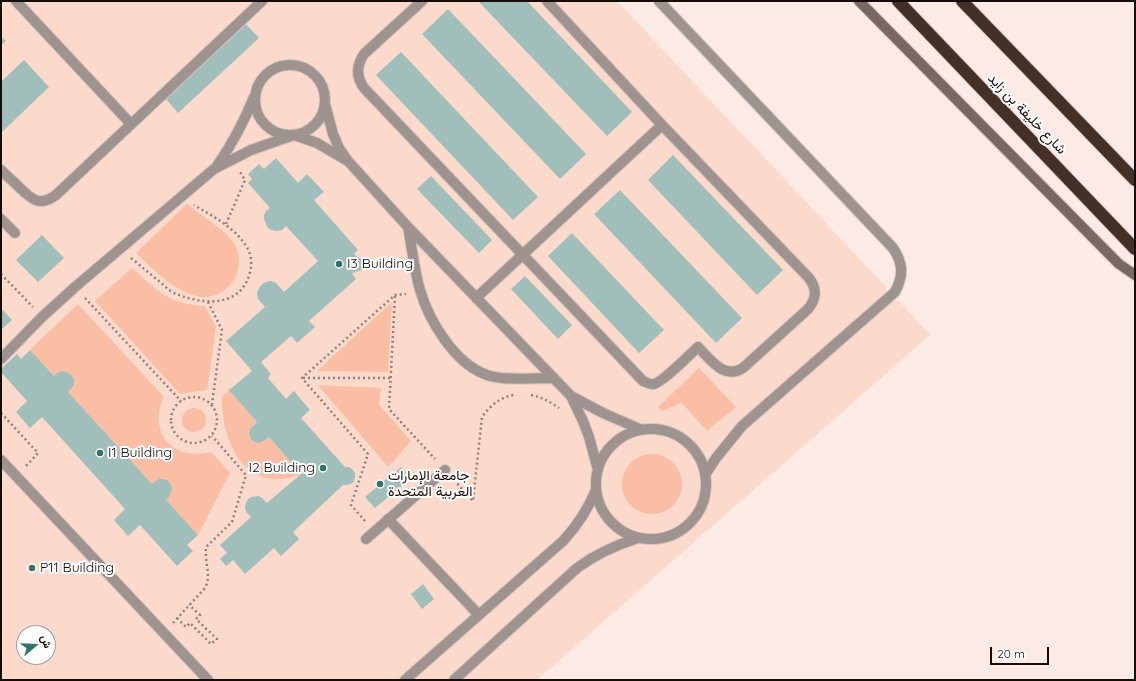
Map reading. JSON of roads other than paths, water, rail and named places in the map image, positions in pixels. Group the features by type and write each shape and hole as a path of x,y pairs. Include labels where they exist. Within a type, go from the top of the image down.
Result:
{"highway":[{"name":"شارع خليفة بن زايد","path":"898,1 1135,249"},
{"path":"965,2 1135,180"}],"street":[{"path":"16,1 131,124"},
{"path":"1,170 32,199 41,202 49,200 262,1"},
{"path":"422,1 364,54 358,65 358,77 364,88 642,381 648,384 654,384 661,380 698,347 719,368 725,371 738,372 808,309 813,303 815,297 813,284 547,1"},
{"path":"659,1 893,248 901,265 900,280 895,292 742,426 716,458 705,475"},
{"path":"859,1 1119,264 1135,275"},
{"path":"214,169 235,139 257,88 262,79 270,71 281,66 292,65 303,68 313,74 320,82 324,92 325,104 333,134 348,161 408,227 571,396 589,437 598,470"},
{"path":"257,88 255,98 259,117 272,130 281,134 292,135 327,149 348,161"},
{"path":"1,359 42,317 75,287 214,169 258,147 292,135 306,132 315,125 322,115 325,104"},
{"path":"476,298 662,125"},
{"path":"1,219 15,233"},
{"path":"408,227 420,291 436,327 446,343 463,361 475,370 488,376 502,378 554,378"},
{"path":"571,396 603,413 642,430"},
{"path":"656,429 670,432 683,439 693,449 701,461 705,475 706,488 703,502 689,525 678,533 665,538 652,540 638,538 615,526 599,503 596,490 598,470 604,455 614,443 627,434 642,430 656,429"},
{"path":"1,460 208,680"},
{"path":"366,539 445,470"},
{"path":"405,680 478,614 563,541 582,517 596,490"},
{"path":"388,519 478,614"},
{"path":"454,680 577,568 601,552 638,538"}],"place":[{"name":"I3 Building","path":"339,264"},
{"name":"I1 Building","path":"100,453"},
{"name":"I2 Building","path":"323,468"},
{"name":"جامعة الإمارات العربية المتحدة","path":"380,484"},
{"name":"P11 Building","path":"32,568"}]}
